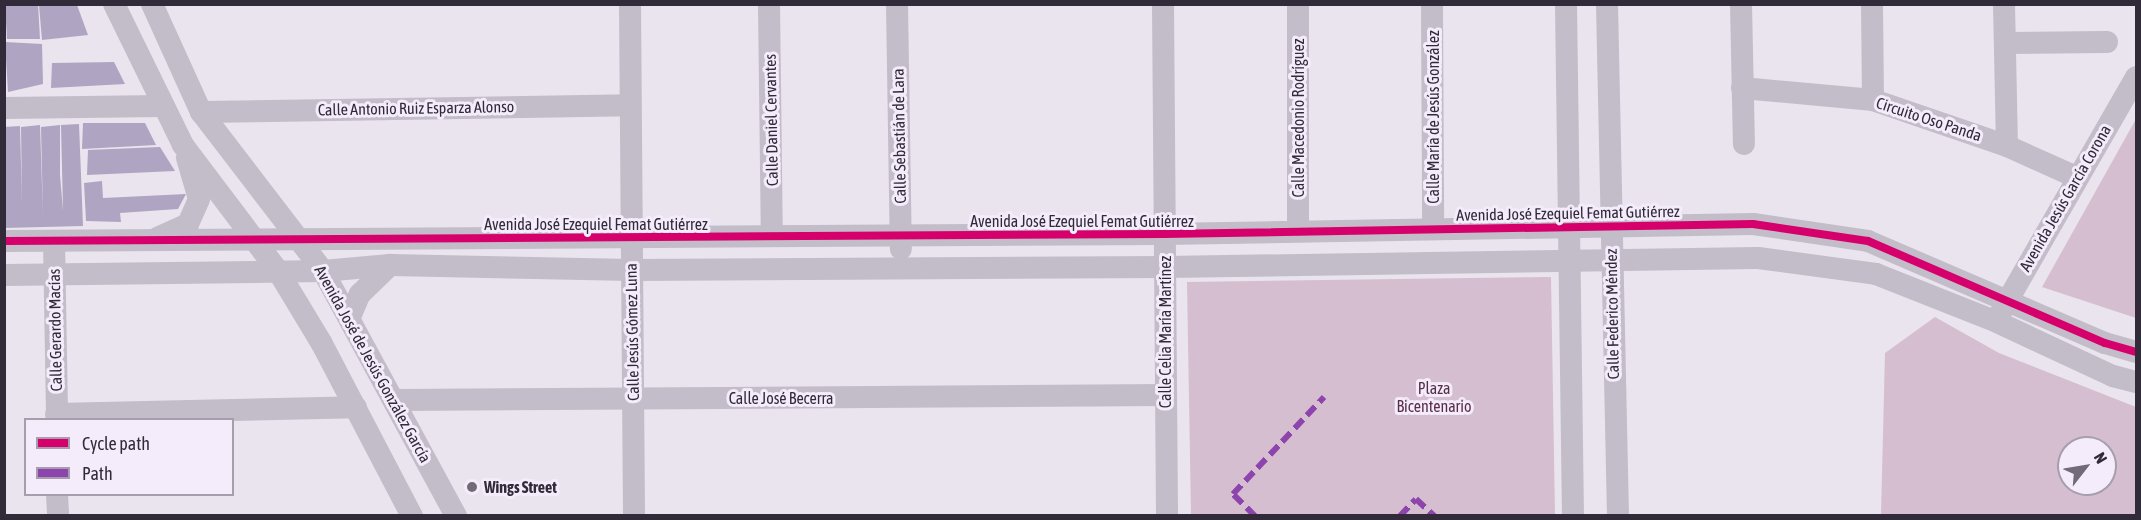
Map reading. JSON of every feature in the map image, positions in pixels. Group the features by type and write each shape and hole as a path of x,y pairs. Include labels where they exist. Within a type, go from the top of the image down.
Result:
{"street":[{"path":"114,4 183,145 255,238 278,272 356,407 412,516"},
{"name":"Avenida José de Jesús González García","path":"152,4 201,112 300,238 323,271 397,400 456,516"},
{"name":"Calle Jesús Gómez Luna","path":"630,4 634,516"},
{"name":"Calle Daniel Cervantes","path":"769,4 772,236"},
{"name":"Calle Sebastián de Lara","path":"897,4 901,268"},
{"name":"Calle Celia María Martínez","path":"1163,4 1167,516"},
{"name":"Calle Macedonio Rodríguez","path":"1298,4 1298,231"},
{"name":"Calle María de Jesús González","path":"1432,4 1433,229"},
{"path":"1566,4 1567,226 1573,516"},
{"name":"Calle Federico Méndez","path":"1607,4 1610,259 1618,516"},
{"path":"1741,4 1744,144"},
{"path":"1872,4 1873,100"},
{"name":"Circuito Oso Panda","path":"2004,4 2007,43 2007,146"},
{"path":"2007,43 2107,42"},
{"name":"Avenida Jesús García Corona","path":"1997,322 2007,299 2076,177 2136,77"},
{"name":"Circuito Oso Panda","path":"1742,88 1873,100 2007,146 2076,177"},
{"name":"Calle Antonio Ruiz Esparza Alonso","path":"201,112 630,105"},
{"path":"4,108 162,106"},
{"path":"146,243 188,224 199,199 183,145"},
{"name":"Avenida José Ezequiel Femat Gutiérrez","path":"4,241 146,243 255,238 632,239 1164,234 1753,224 1868,241 2105,343 2136,352"},
{"name":"Calle Gerardo Macías","path":"54,241 56,417"},
{"path":"4,275 323,271 390,265 632,270 1165,267 1758,258 1876,274 1997,322 2113,376 2136,382"},
{"path":"350,316 360,294 390,265"},
{"name":"Calle José Becerra","path":"397,400 1166,395"},
{"path":"56,417 356,407"},
{"path":"57,496 58,516"}],"green space":[{"path":"2136,119 2136,318 2042,287"},
{"name":"Plaza Bicentenario","path":"1551,277 1555,515 1191,515 1187,282"},
{"path":"1935,317 1999,353 2136,407 2136,515 1881,515 1885,353"}],"building":[{"path":"5,4 38,4 40,39 7,39"},
{"path":"39,5 77,5 88,35 42,40"},
{"path":"5,42 42,44 43,84 8,92"},
{"path":"114,62 125,84 51,88 52,63"},
{"path":"83,123 145,123 156,145 82,149"},
{"path":"79,124 83,226 4,228 4,127 20,126 22,203 21,127 40,125 43,216 41,127 60,125 63,211 61,125"},
{"path":"160,147 175,171 87,175 88,150"},
{"path":"102,181 103,198 186,194 178,209 120,213 121,222 86,221 84,183"}],"marked path":[{"path":"1255,516 1233,494 1324,397"},
{"path":"1400,516 1416,499 1434,516"}],"cycle path":[{"path":"4,241 1164,234 1753,224 1868,241 2105,343 2136,352"}],"place":[{"name":"Wings Street","path":"472,487"}]}
